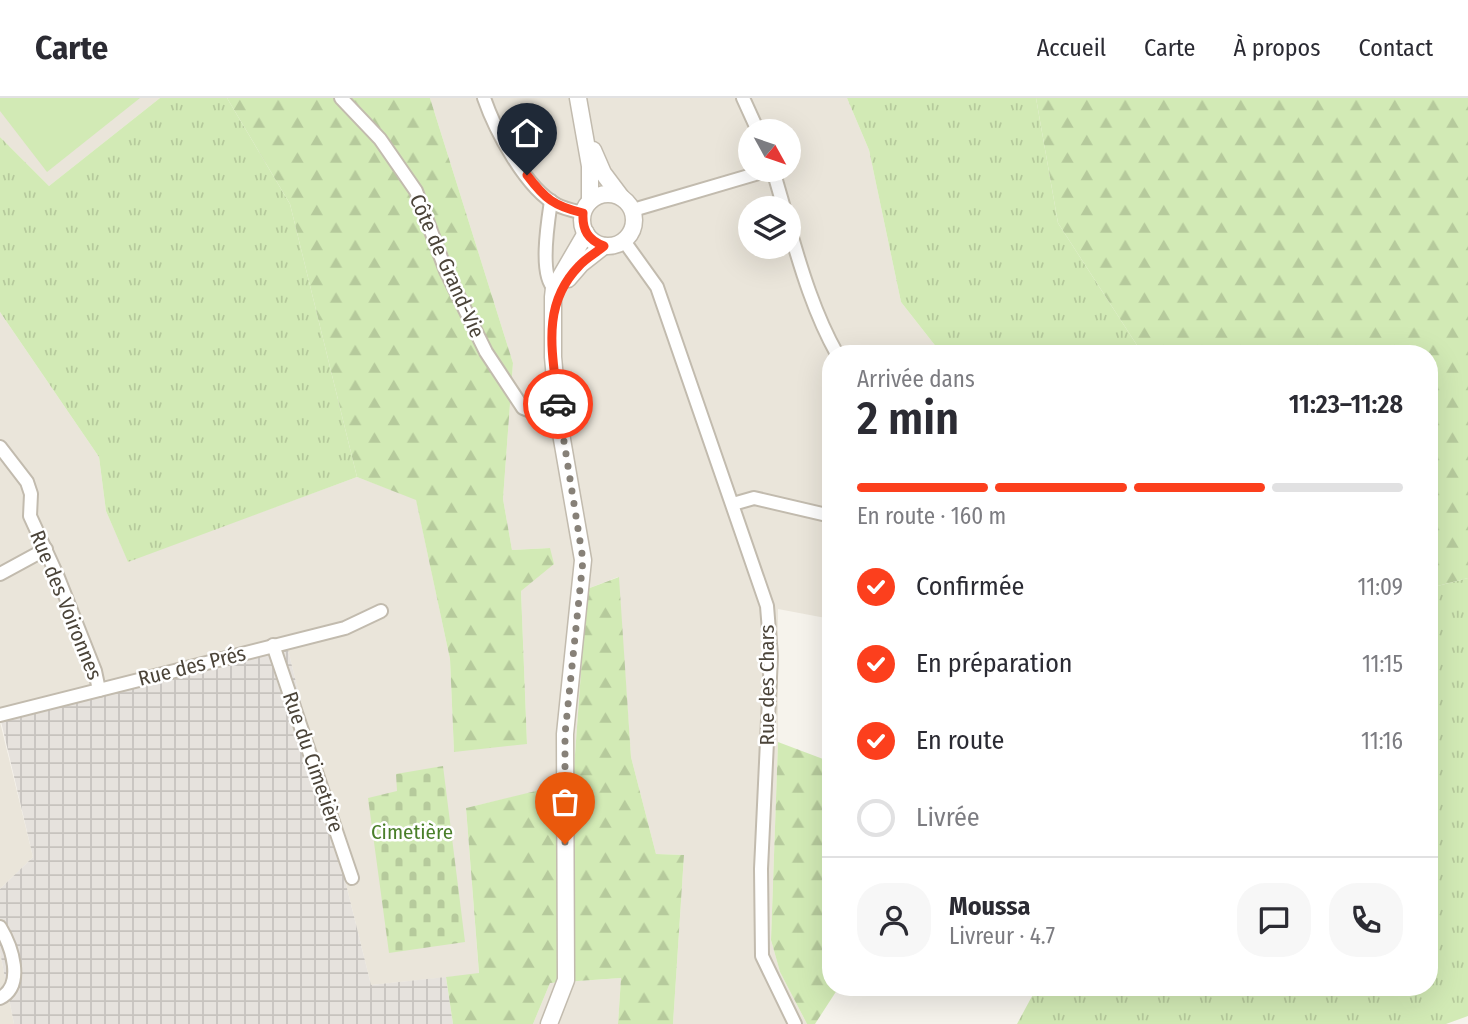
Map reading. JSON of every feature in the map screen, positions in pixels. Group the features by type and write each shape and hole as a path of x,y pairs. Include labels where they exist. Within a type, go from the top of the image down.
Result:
{"street":[{"name":"Côte de Grand-Vie","path":"341,98 380,139 416,191 446,271 486,352 523,408 559,422"},
{"path":"484,98 511,155 542,195 560,207 587,207 599,195 621,197"},
{"path":"578,98 590,166 583,223 586,233 594,242 604,246 614,245 624,241 631,233 635,222 633,211 603,173 585,131"},
{"path":"743,98 753,119"},
{"path":"633,211 738,180"},
{"path":"549,1024 566,980 565,734 583,560 559,422 553,357 554,296 547,280 546,265 547,225 551,201"},
{"path":"554,296 586,233"},
{"name":"Rue des Chars","path":"624,241 657,287 766,606 771,656 761,869 762,956 795,1024"},
{"path":"554,296 580,264 604,246"},
{"path":"799,259 833,345"},
{"name":"Rue des Voironnes","path":"0,447 27,482 31,494 30,516 46,549 99,690"},
{"path":"733,504 754,498 822,514"},
{"path":"0,574 46,549"},
{"name":"Rue des Prés","path":"0,715 345,628 381,611"},
{"name":"Rue du Cimetière","path":"274,645 352,878"},
{"path":"0,927 10,948 15,980 10,991 0,998"}],"shaded area":[{"path":"0,98 160,98 49,186 0,137"},
{"path":"430,98 847,98 869,150 901,302 935,345 822,345 822,617 778,609 778,742 771,940 780,972 807,1024 673,1024 684,855 656,854 631,757 618,577 587,589 573,783 466,808 479,974 371,985 288,650 0,717 0,312 99,457 106,511 128,561 357,477 416,499 450,659 454,751 527,743 521,591 549,548 512,550 503,499 513,363"},
{"path":"288,650 371,985 446,977 453,1024 14,1024 0,952 0,889 33,857 0,717"},
{"path":"0,722 33,857 0,889"},
{"path":"0,952 14,1024 0,1024"},
{"path":"621,978 618,1024 533,1024 550,983"}],"green space":[{"path":"0,98 140,98 47,172 0,111"},
{"path":"160,98 227,98 290,204 357,477 128,562 106,511 99,457 0,312 0,137 49,186"},
{"path":"227,98 430,98 513,363 503,499 512,550 550,548 554,564 521,591 527,744 454,752 450,659 416,500 357,477 290,204"},
{"path":"847,98 1036,98 1058,223 1137,345 935,345 901,302 869,150"},
{"path":"1036,98 1468,98 1468,578 1438,586 1438,345 1137,345 1058,223"},
{"path":"619,577 631,757 656,854 684,855 673,1024 618,1024 621,978 550,983 533,1024 453,1024 446,977 479,973 466,808 573,782 587,589"},
{"path":"1468,578 1468,1016 1446,1024 1017,1024 1032,996 1438,996 1438,586"},
{"path":"778,742 822,759 822,996 833,996 815,1024 807,1024 780,972 771,940"},
{"name":"Cimetière","path":"443,766 465,942 389,953 368,798 397,791 396,774"}],"way so far":[{"path":"558,404 583,560 565,734 565,844"}],"route":[{"path":"527,175 542,195 560,207 583,213 586,233 594,242 604,246 580,264 566,281 554,304 553,357 558,404"}]}
